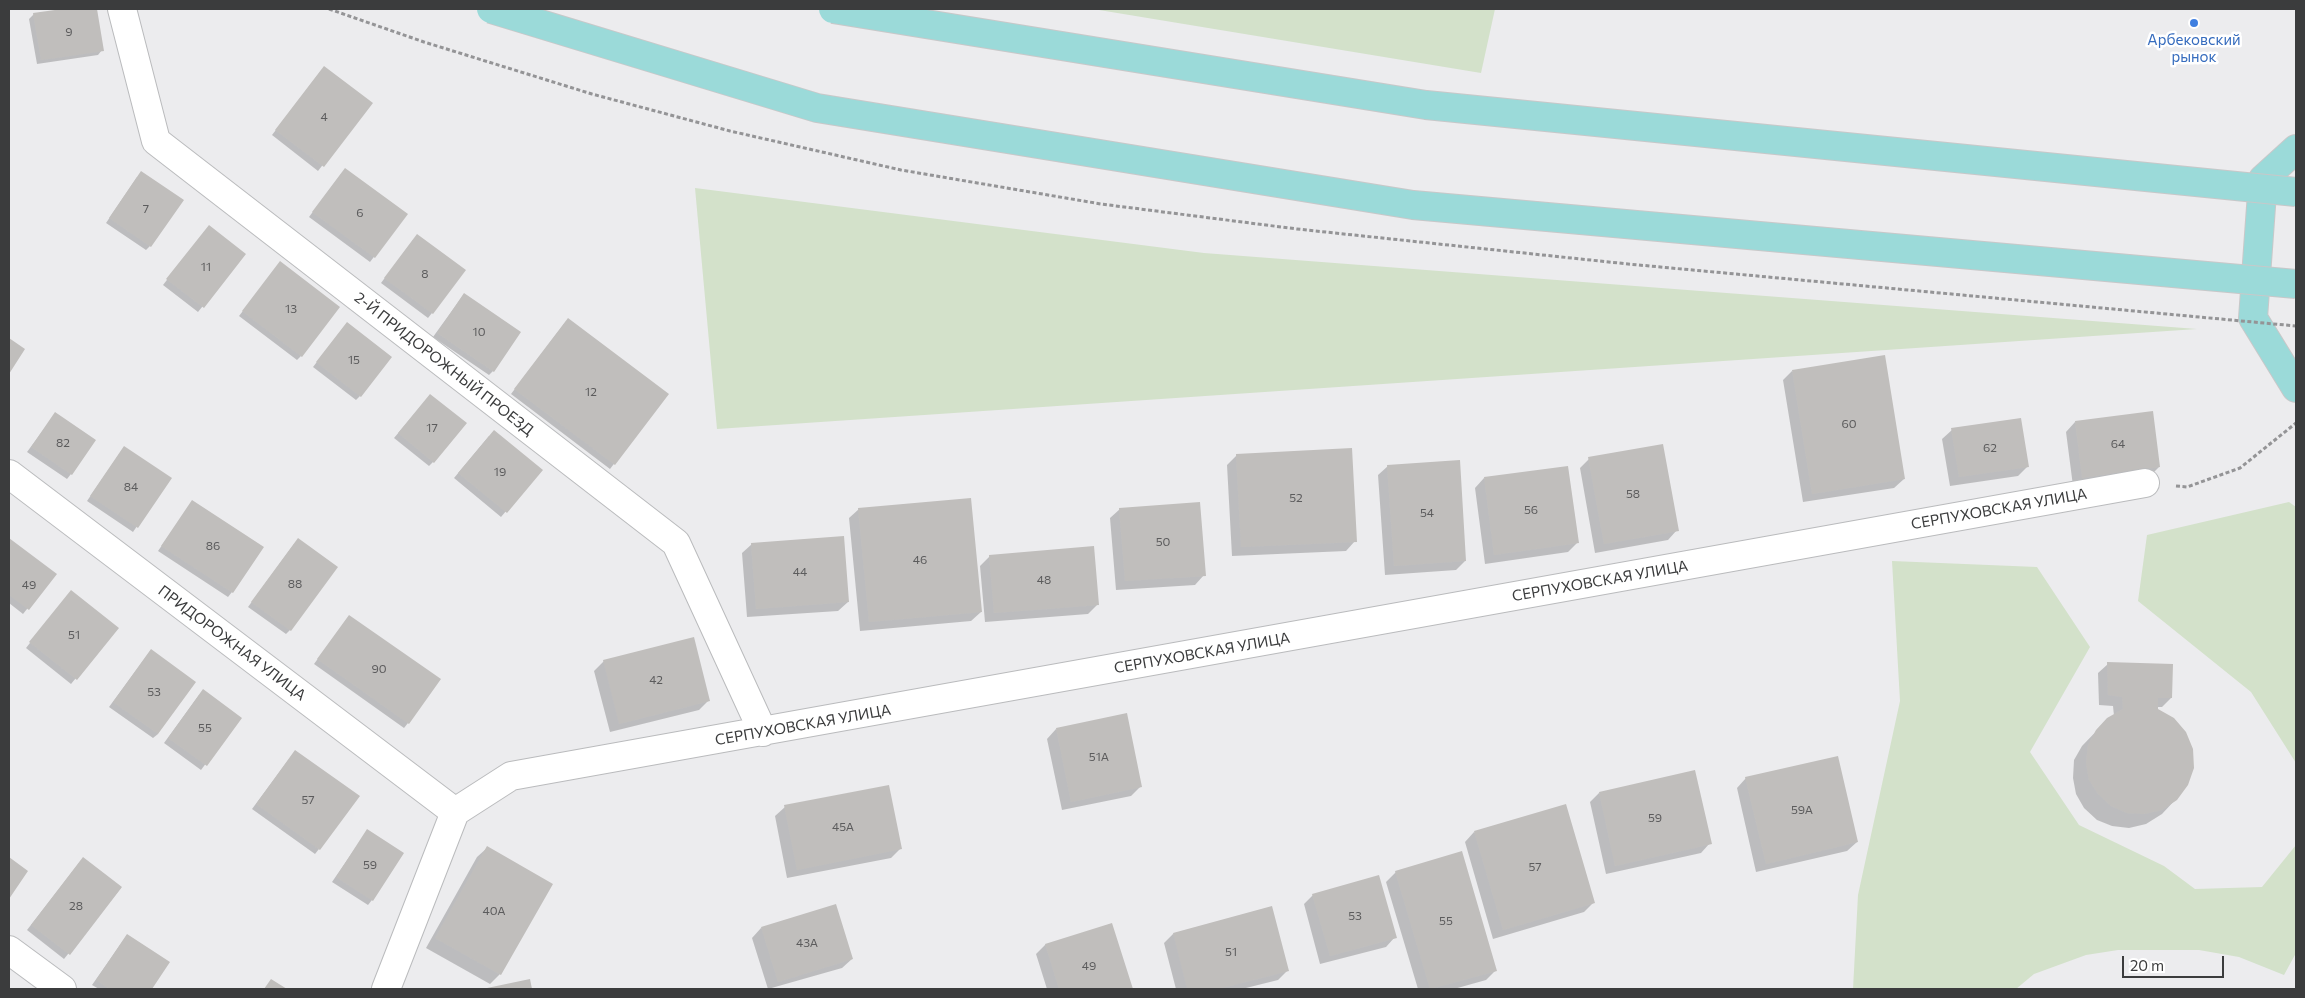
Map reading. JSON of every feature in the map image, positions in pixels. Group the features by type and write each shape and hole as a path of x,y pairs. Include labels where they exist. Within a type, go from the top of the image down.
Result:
{"main road":[{"path":"491,9 817,108 1413,205 2296,284"},
{"path":"833,9 1426,105 2296,192"},
{"path":"2296,149 2263,179 2253,318 2296,388"}],"street":[{"name":"2-Й ПРИДОРОЖНЫЙ ПРОЕЗД","path":"122,9 156,141 676,543 763,732"},
{"name":"ПРИДОРОЖНАЯ УЛИЦА","path":"9,474 455,812"},
{"name":"СЕРПУХОВСКАЯ УЛИЦА","path":"455,812 511,776 2145,483"},
{"path":"386,989 455,812"},
{"path":"9,950 62,989"}],"path":[{"path":"2145,483 2187,487 2240,468 2296,423"}],"green space":[{"path":"1093,9 1495,9 1481,73"},
{"path":"695,188 1204,253 2197,329 717,429"},
{"path":"2289,502 2296,507 2296,763 2251,692 2138,601 2147,535"},
{"path":"1892,561 2037,567 2090,647 2030,752 2079,825 2164,866 2195,889 2262,887 2296,845 2296,953 2284,975 2239,957 2199,950 2118,950 2086,955 2034,974 2016,989 1853,989 1858,895 1900,701"}],"building":[{"path":"62,9 97,9 104,51 41,60 33,13"},
{"path":"324,66 373,103 324,167 275,130"},
{"path":"345,168 408,214 375,258 312,212"},
{"path":"141,171 184,200 151,247 109,218"},
{"path":"209,225 246,254 204,308 166,279"},
{"path":"417,234 466,270 433,314 384,278"},
{"path":"280,261 340,307 302,357 242,311"},
{"path":"464,293 521,332 494,372 437,333"},
{"path":"568,318 669,394 615,465 514,389"},
{"path":"347,322 392,357 361,397 316,362"},
{"path":"9,338 25,349 9,374"},
{"path":"1885,355 1905,479 1812,494 1792,370"},
{"path":"430,394 467,423 434,463 398,433"},
{"path":"2153,411 2160,467 2082,478 2075,421"},
{"path":"55,412 96,440 72,475 31,447"},
{"path":"2021,418 2029,467 1959,477 1951,428"},
{"path":"494,430 543,470 507,513 458,473"},
{"path":"1663,444 1679,531 1604,544 1588,457"},
{"path":"124,446 172,478 138,528 90,496"},
{"path":"1352,448 1357,542 1241,547 1236,454"},
{"path":"1460,460 1466,561 1394,566 1387,465"},
{"path":"1568,466 1579,543 1494,555 1484,477"},
{"path":"971,498 982,612 869,622 858,508"},
{"path":"192,500 264,547 233,593 161,546"},
{"path":"1200,502 1206,576 1125,581 1119,508"},
{"path":"844,536 849,602 756,609 751,543"},
{"path":"9,538 57,574 29,610 9,595"},
{"path":"298,538 338,567 291,631 251,602"},
{"path":"1094,546 1099,605 994,613 989,555"},
{"path":"71,590 119,628 77,680 29,642"},
{"path":"349,615 441,679 409,724 317,659"},
{"path":"694,637 710,701 619,724 603,660"},
{"path":"151,649 196,682 158,734 113,702"},
{"path":"2107,662 2173,664 2172,698 2158,698 2158,709 2174,718 2186,732 2193,749 2194,768 2188,785 2177,800 2162,810 2144,814 2127,813 2111,806 2098,794 2089,780 2086,763 2088,745 2096,730 2107,718 2123,709 2122,697 2108,695"},
{"path":"203,689 242,718 207,766 168,738"},
{"path":"1127,713 1142,787 1071,802 1056,728"},
{"path":"295,750 360,796 320,850 256,804"},
{"path":"1838,756 1858,842 1766,864 1745,777"},
{"path":"1695,770 1712,844 1615,866 1599,792"},
{"path":"889,785 902,849 797,870 784,805"},
{"path":"1566,804 1595,903 1503,930 1474,831"},
{"path":"367,829 404,853 373,901 336,877"},
{"path":"487,846 553,884 501,975 435,938"},
{"path":"1462,851 1497,971 1430,989 1395,871"},
{"path":"9,857 28,871 9,899"},
{"path":"83,857 122,887 70,955 31,925"},
{"path":"1379,875 1397,938 1330,956 1312,894"},
{"path":"836,904 853,959 778,982 761,927"},
{"path":"1272,906 1289,971 1218,989 1187,989 1173,933"},
{"path":"1112,923 1133,989 1059,989 1045,944"},
{"path":"127,934 170,962 152,989 109,989 96,980"},
{"path":"271,979 287,989 264,989"},
{"path":"530,979 532,989 487,989 487,988"}],"place":[{"name":"Арбековский рынок","path":"2194,23"}]}
